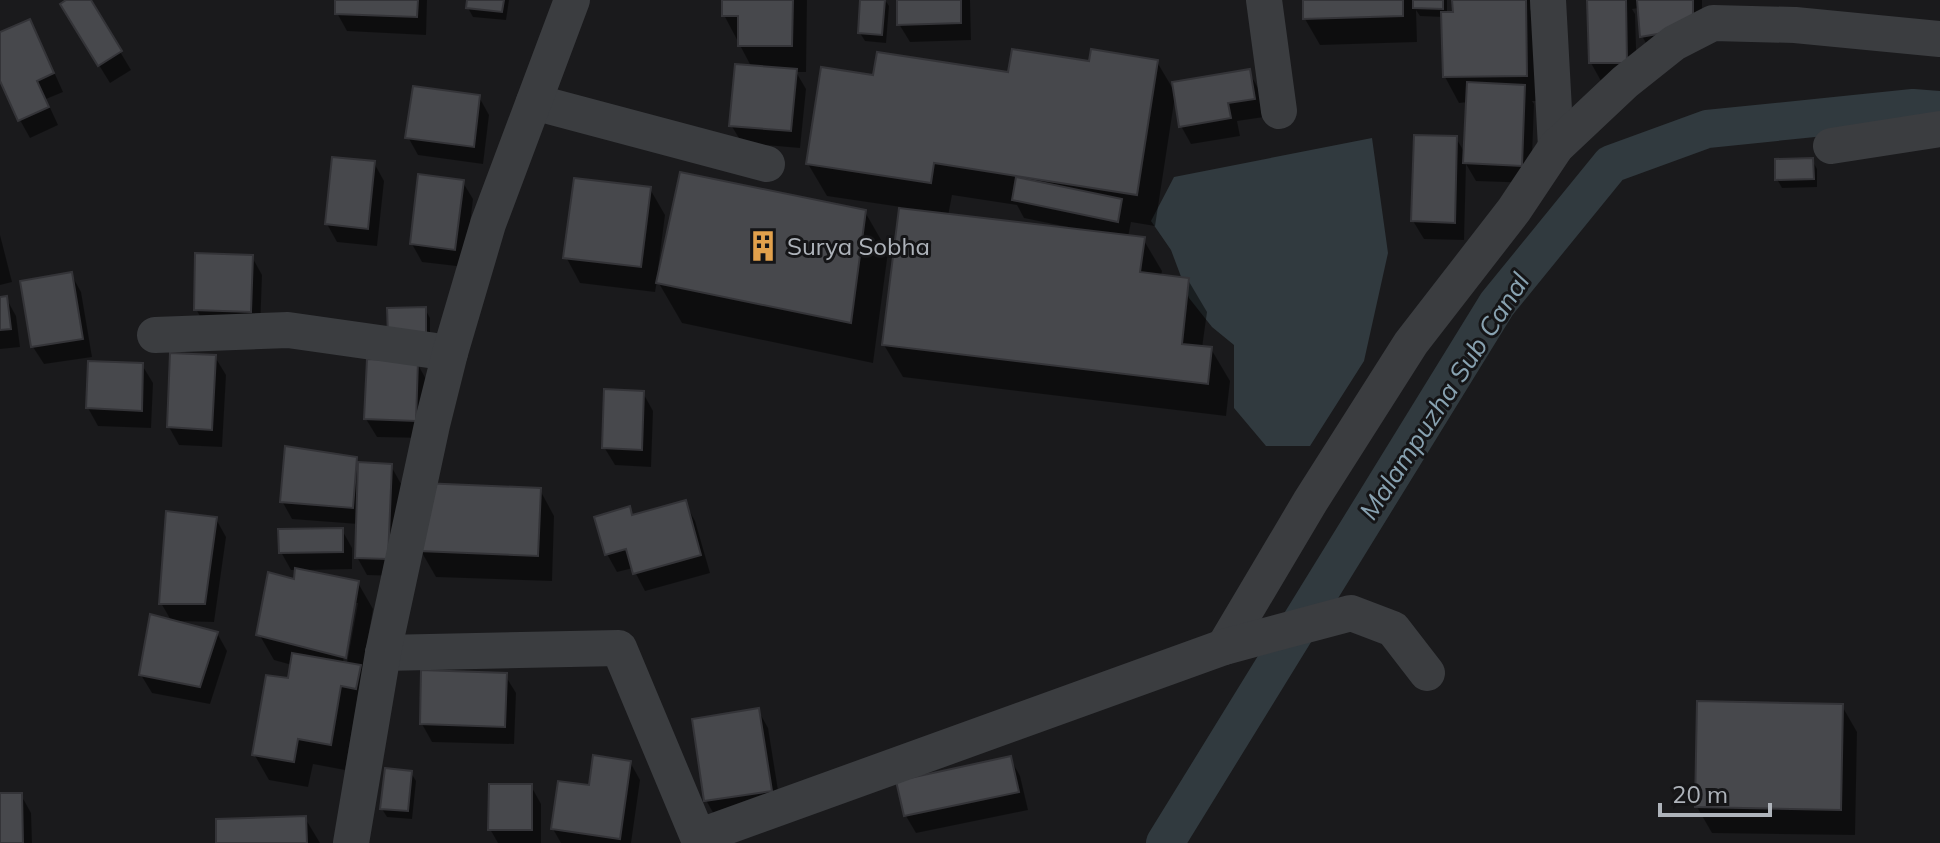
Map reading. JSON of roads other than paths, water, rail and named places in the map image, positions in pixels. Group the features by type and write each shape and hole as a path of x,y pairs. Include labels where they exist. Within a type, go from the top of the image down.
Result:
{"street":[{"path":"351,843 383,653 450,353 488,224 572,0"},
{"path":"1264,0 1279,111"},
{"path":"1548,0 1556,147"},
{"path":"1224,647 1310,502 1411,343 1514,210 1556,147 1625,82 1714,12 1795,25 1940,39"},
{"path":"534,102 767,164"},
{"path":"1831,146 1940,129"},
{"path":"155,335 288,330 450,353"},
{"path":"383,653 619,648 699,840 1224,647 1351,613 1393,629 1427,673"}],"waterway":[{"name":"Malampuzha Sub Canal","path":"1165,843 1497,304 1611,164 1707,129 1913,108 1940,110"}],"place":[{"name":"Surya Sobha","path":"763,246"}]}
